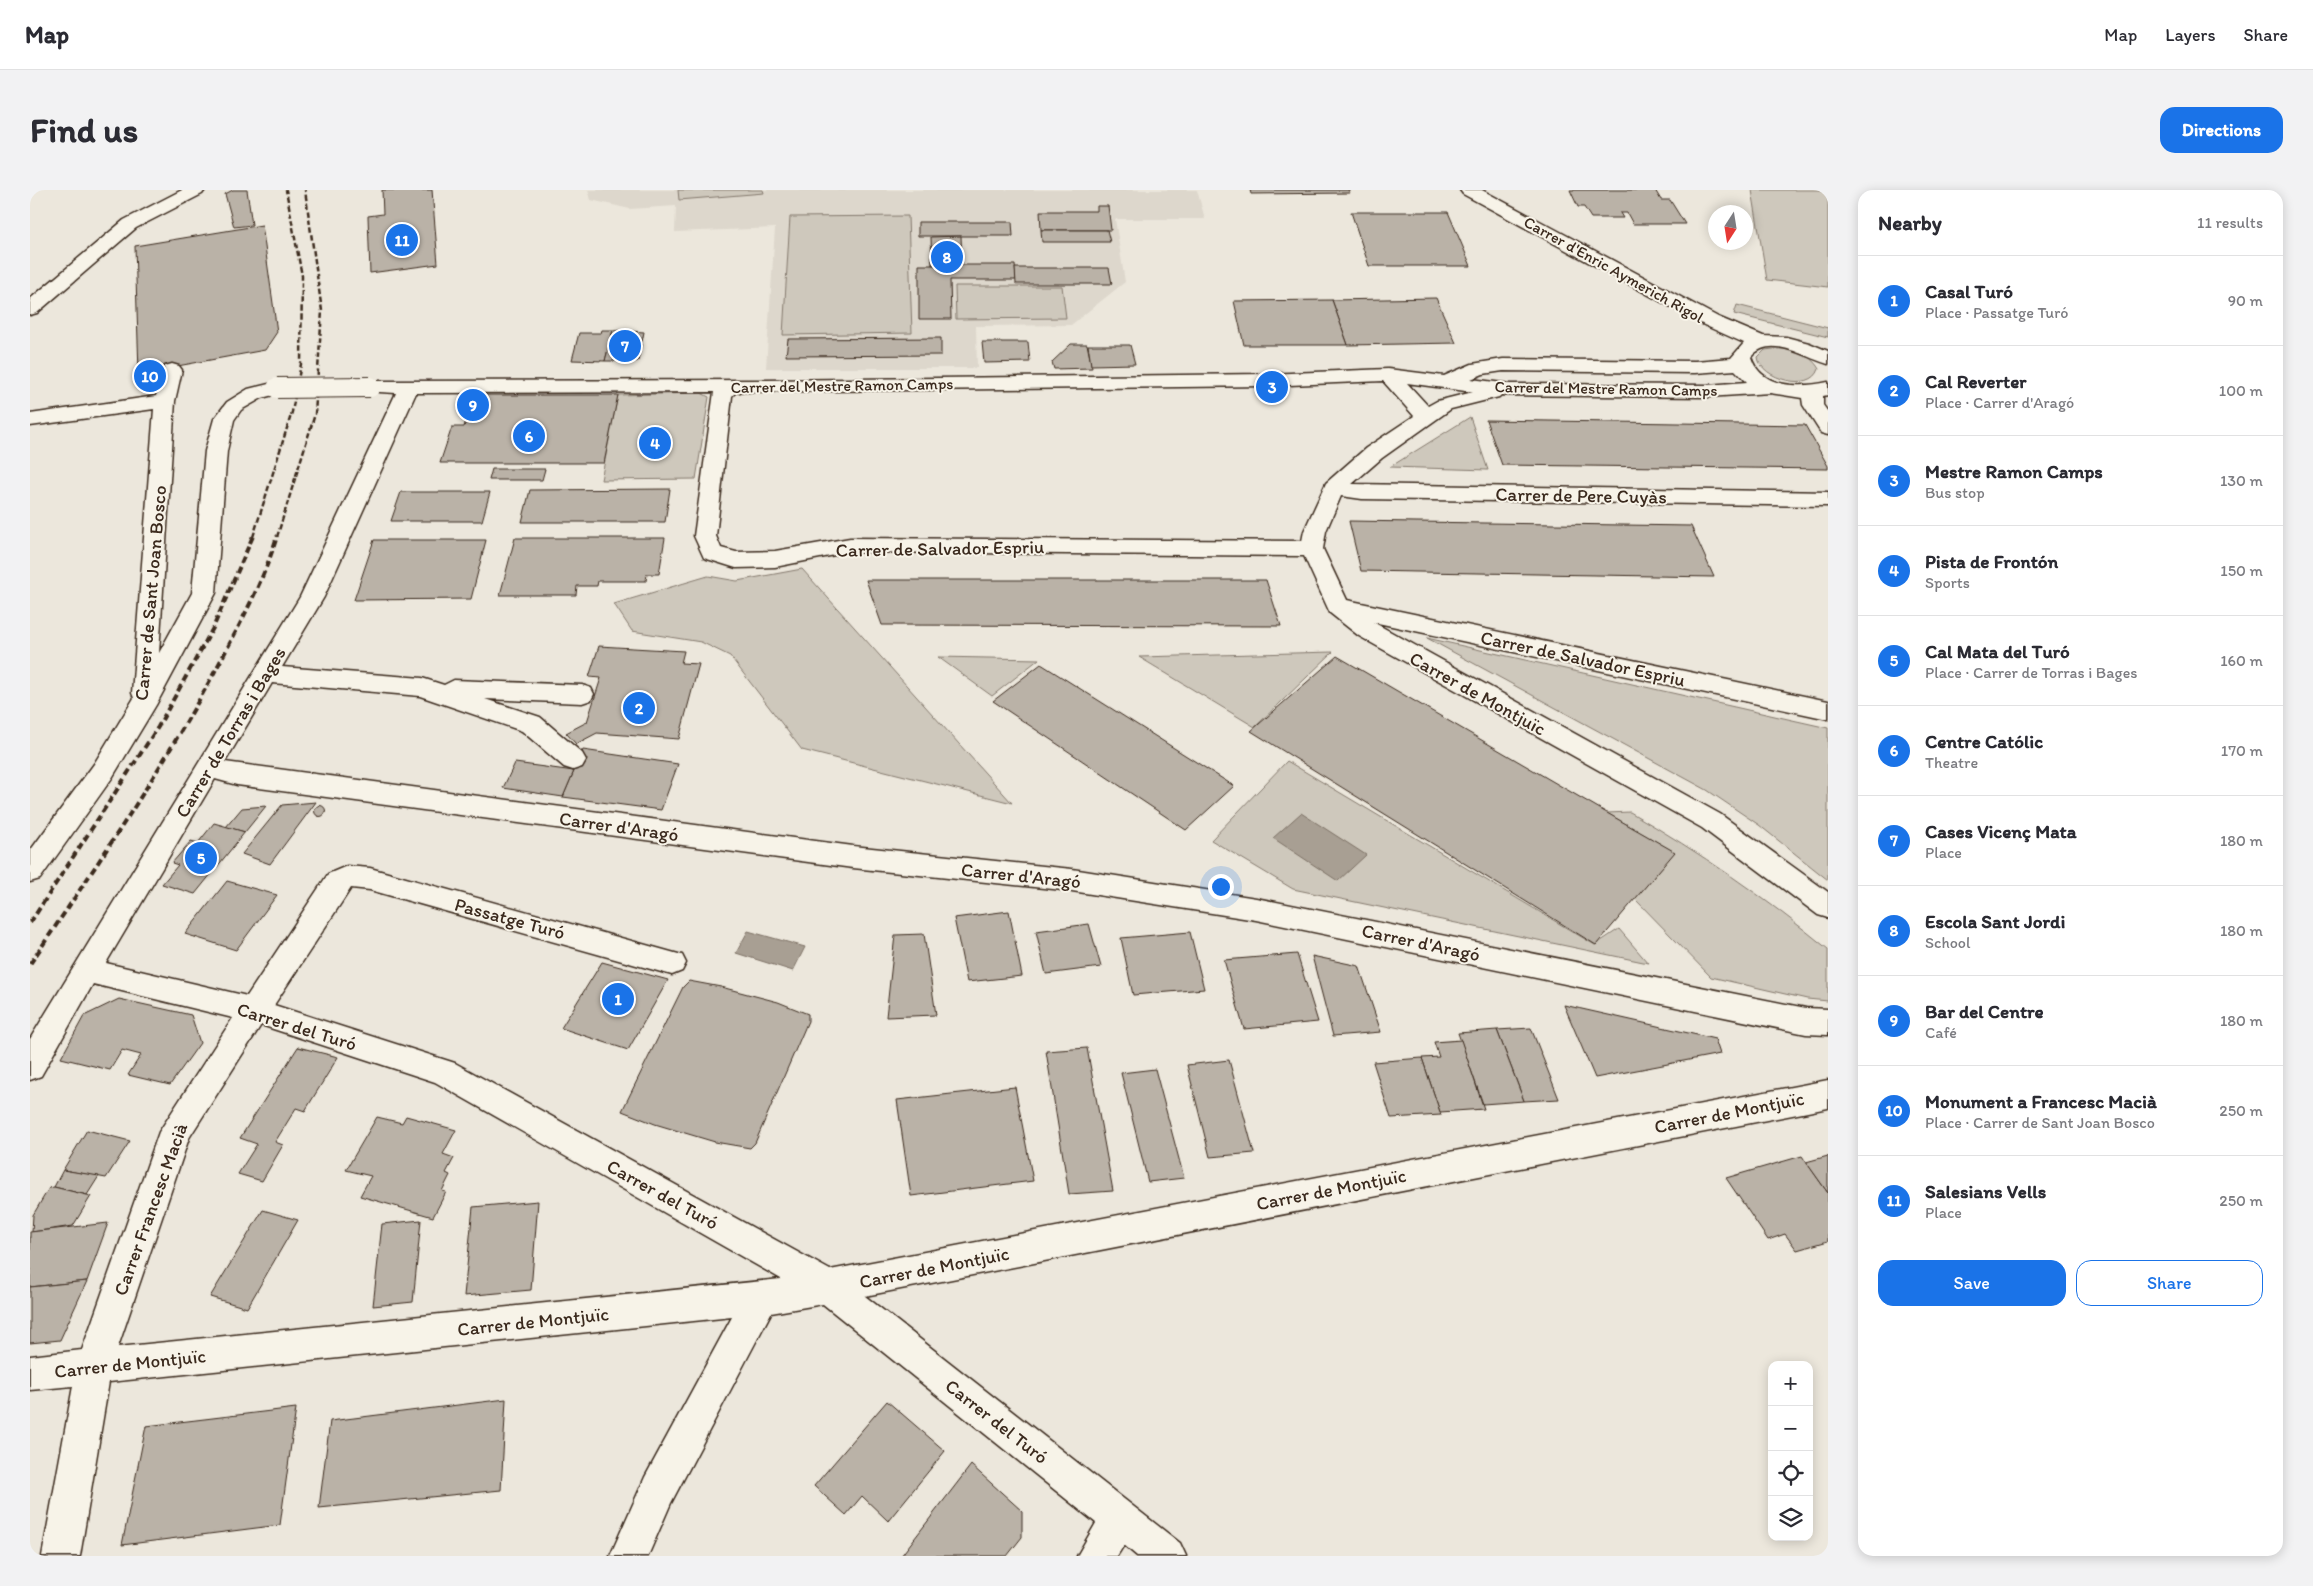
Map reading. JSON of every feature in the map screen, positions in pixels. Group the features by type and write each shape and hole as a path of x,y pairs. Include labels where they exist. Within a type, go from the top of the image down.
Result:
{"street":[{"path":"30,309 130,224 196,190"},
{"name":"Carrer d'Enric Aymerich Rigol","path":"1469,190 1711,321 1761,343"},
{"path":"1741,363 1741,357 1745,350 1761,343 1788,343 1801,346 1827,359"},
{"name":"Carrer del Mestre Ramon Camps","path":"1454,378 1479,368 1503,365 1695,367 1741,363 1752,376 1772,387 1791,392 1820,390"},
{"name":"Carrer de Sant Joan Bosco","path":"30,871 63,828 144,705 165,401 172,370"},
{"path":"1388,375 1427,417"},
{"name":"Carrer del Mestre Ramon Camps","path":"144,705 204,593 216,451 224,419 234,406 255,393 277,388 730,387 1266,380 1388,375 1454,378 1511,390 1707,391 1772,387"},
{"path":"1427,417 1427,403 1454,378"},
{"name":"Carrer de Torras i Bages","path":"30,1067 86,970 312,597 409,387"},
{"name":"Carrer de Salvador Espriu","path":"730,387 722,395 705,536 712,553 736,560 776,559 850,545 1312,549"},
{"path":"1312,549 1315,532 1334,488 1374,453 1444,406 1486,394 1511,390"},
{"path":"1820,390 1813,405 1828,429"},
{"path":"30,420 165,401"},
{"name":"Carrer de Pere Cuyàs","path":"1334,488 1362,492 1828,499"},
{"name":"Carrer de Montjuïc","path":"1312,549 1338,607 1367,630 1711,822 1828,907"},
{"name":"Carrer de Salvador Espriu","path":"1338,607 1828,710"},
{"path":"264,674 422,687 582,694"},
{"path":"422,687 531,724 573,760"},
{"name":"Carrer d'Aragó","path":"208,768 237,775 854,857 1072,880 1256,909 1806,1021 1828,1022"},
{"name":"Passatge Turó","path":"347,877 370,879 672,963"},
{"name":"Carrer Francesc Macià","path":"61,1556 94,1366 175,1132 252,1010 338,882 347,877"},
{"name":"Carrer del Turó","path":"86,970 252,1010 444,1072 828,1287 1168,1556"},
{"name":"Carrer de Montjuïc","path":"30,1373 761,1298 828,1287 1828,1094"},
{"path":"629,1556 658,1490 761,1298"},
{"path":"1096,1556 1119,1519"}],"shaded area":[{"path":"588,190 1197,190 1205,219 1115,219 1125,282 1071,325 976,326 977,368 766,368 775,228 675,232 676,206 630,209 591,200"},
{"path":"678,190 763,190 764,193 679,200"},
{"path":"1752,190 1828,190 1828,287 1767,280"},
{"path":"908,216 912,333 783,335 790,217"},
{"path":"955,286 1062,286 1066,318 956,319"},
{"path":"1737,305 1828,328 1828,337 1734,314"},
{"path":"1787,349 1805,355 1819,369 1814,376 1797,382 1776,377 1767,372 1761,365 1758,357 1765,350"},
{"path":"701,393 709,397 696,479 601,480 618,395"},
{"path":"1470,417 1488,470 1390,467"},
{"path":"802,569 1012,803 802,750 730,656 701,642 632,631 614,604 708,576 737,581"},
{"path":"1427,638 1828,728 1828,880 1759,825 1707,790"},
{"path":"1333,652 1255,727 1139,657"},
{"path":"938,657 1039,659 992,696"},
{"path":"1287,761 1595,945 1619,929 1648,963 1293,889 1211,840"},
{"path":"1630,812 1732,876 1828,949 1828,1001 1807,999 1711,977 1635,899 1674,852 1607,813"},
{"path":"1301,813 1366,855 1338,881 1273,838"},
{"path":"748,931 805,947 793,971 736,953"}],"building":[{"path":"233,190 247,190 252,225 234,227 225,194"},
{"path":"382,190 432,190 438,264 370,273 368,216 383,214"},
{"path":"1250,190 1348,190 1350,193 1251,194"},
{"path":"1570,190 1655,190 1661,200 1670,200 1685,224 1633,224 1627,213 1620,213 1623,218 1591,218 1584,207 1578,207"},
{"path":"1097,206 1108,206 1111,230 1041,230 1040,211 1097,211"},
{"path":"1351,212 1448,212 1471,266 1369,266"},
{"path":"918,222 1012,222 1013,236 918,236"},
{"path":"262,225 277,332 265,350 139,373 135,246"},
{"path":"1041,230 1107,230 1110,242 1042,242"},
{"path":"961,236 962,265 932,265 931,237"},
{"path":"919,265 1015,265 1016,280 950,280 951,319 919,319"},
{"path":"1015,268 1109,268 1112,284 1016,284"},
{"path":"1436,298 1456,343 1348,345 1332,300"},
{"path":"1332,300 1348,345 1244,345 1234,301"},
{"path":"602,330 613,330 605,361 572,360 579,333 601,333"},
{"path":"613,330 644,332 638,361 605,361"},
{"path":"941,338 941,355 786,356 788,339"},
{"path":"982,342 1028,342 1030,362 984,363"},
{"path":"1071,344 1087,344 1092,368 1054,369 1052,362"},
{"path":"1088,345 1130,345 1135,364 1091,365"},
{"path":"474,395 618,395 604,463 440,463 452,427 464,427"},
{"path":"1486,420 1805,425 1828,469 1502,465"},
{"path":"492,469 545,469 542,480 489,480"},
{"path":"670,489 665,522 522,522 530,490"},
{"path":"401,492 490,492 482,521 391,521"},
{"path":"1349,521 1691,526 1714,577 1361,571"},
{"path":"515,538 665,538 659,574 647,574 646,581 598,581 597,586 577,586 576,595 500,595"},
{"path":"374,540 486,540 471,599 354,600"},
{"path":"866,580 1266,580 1281,626 882,625"},
{"path":"599,646 684,651 681,663 699,664 679,739 597,733 576,744 566,733 587,722 601,678 589,677"},
{"path":"1337,656 1675,852 1596,945 1251,731"},
{"path":"1041,664 1234,786 1186,830 993,701"},
{"path":"583,750 678,764 661,810 563,797"},
{"path":"515,763 574,771 563,797 503,788"},
{"path":"316,802 270,864 242,854 282,805"},
{"path":"320,805 326,811 320,817 314,811"},
{"path":"266,806 245,832 226,827 242,808"},
{"path":"214,823 245,832 195,894 162,884 178,865 172,863 191,841 198,843"},
{"path":"227,881 277,895 236,950 185,934"},
{"path":"1009,911 1022,976 967,982 954,918"},
{"path":"1089,924 1101,967 1046,974 1036,931"},
{"path":"1190,932 1204,989 1133,995 1121,938"},
{"path":"924,934 936,1015 886,1017 895,935"},
{"path":"1297,954 1318,1022 1244,1029 1224,960"},
{"path":"1312,956 1359,966 1381,1032 1333,1036"},
{"path":"602,962 668,980 628,1050 561,1028"},
{"path":"689,981 721,987 778,1002 808,1014 808,1021 755,1143 750,1148 715,1142 655,1124 622,1111 683,987"},
{"path":"119,999 191,1015 200,1043 170,1085 128,1075 141,1055 122,1050 110,1070 61,1058 84,1016"},
{"path":"1564,1005 1715,1039 1720,1054 1595,1078"},
{"path":"1531,1028 1559,1099 1524,1101 1497,1030"},
{"path":"1497,1030 1524,1101 1483,1104 1458,1033"},
{"path":"1461,1040 1484,1109 1440,1112 1422,1058 1439,1057 1434,1042"},
{"path":"298,1047 338,1057 305,1111 296,1108 275,1142 283,1145 262,1181 238,1174 257,1144 240,1138"},
{"path":"1087,1048 1113,1191 1069,1194 1046,1051"},
{"path":"1422,1058 1441,1115 1391,1118 1373,1062"},
{"path":"1229,1060 1254,1153 1210,1157 1187,1065"},
{"path":"1155,1069 1184,1178 1148,1182 1121,1073"},
{"path":"1015,1087 1033,1181 911,1196 897,1100"},
{"path":"406,1116 456,1130 443,1154 454,1158 446,1173 450,1175 442,1191 446,1192 433,1217 360,1196 371,1176 346,1170 377,1117 402,1123"},
{"path":"87,1130 130,1141 106,1178 63,1170"},
{"path":"1802,1156 1828,1193 1828,1241 1797,1250 1785,1234 1768,1240 1726,1178"},
{"path":"1828,1156 1828,1193 1806,1162"},
{"path":"63,1170 99,1176 87,1195 54,1187"},
{"path":"54,1187 91,1196 73,1226 32,1232 33,1215 49,1188"},
{"path":"538,1201 531,1290 464,1296 473,1207"},
{"path":"263,1210 298,1220 247,1308 210,1297"},
{"path":"421,1220 413,1302 373,1306 382,1224"},
{"path":"108,1223 87,1281 30,1287 30,1232"},
{"path":"87,1281 60,1340 30,1343 30,1287"},
{"path":"506,1399 501,1490 319,1508 330,1421"},
{"path":"887,1401 945,1451 888,1521 862,1496 846,1515 814,1486"},
{"path":"296,1408 280,1525 122,1545 146,1426"},
{"path":"971,1465 1022,1511 1022,1537 1007,1556 901,1556"}],"railway":[{"path":"253,537 292,412 301,364 302,276 286,190"},
{"path":"277,537 315,414 322,311 305,190"},
{"path":"30,923 158,727 213,628 253,536"},
{"path":"30,964 125,821 193,711 249,606 265,571 277,536"}],"place":[{"name":"Salesians Vells","path":"402,240"},
{"name":"Escola Sant Jordi","path":"947,257"},
{"name":"Cases Vicenç Mata","path":"625,346"},
{"name":"Monument a Francesc Macià","path":"150,376"},
{"name":"Mestre Ramon Camps","path":"1272,387"},
{"name":"Bar del Centre","path":"473,405"},
{"name":"Centre Católic","path":"529,436"},
{"name":"Pista de Frontón","path":"655,443"},
{"name":"Cal Reverter","path":"639,708"},
{"name":"Cal Mata del Turó","path":"201,858"},
{"name":"Casal Turó","path":"618,999"}]}
